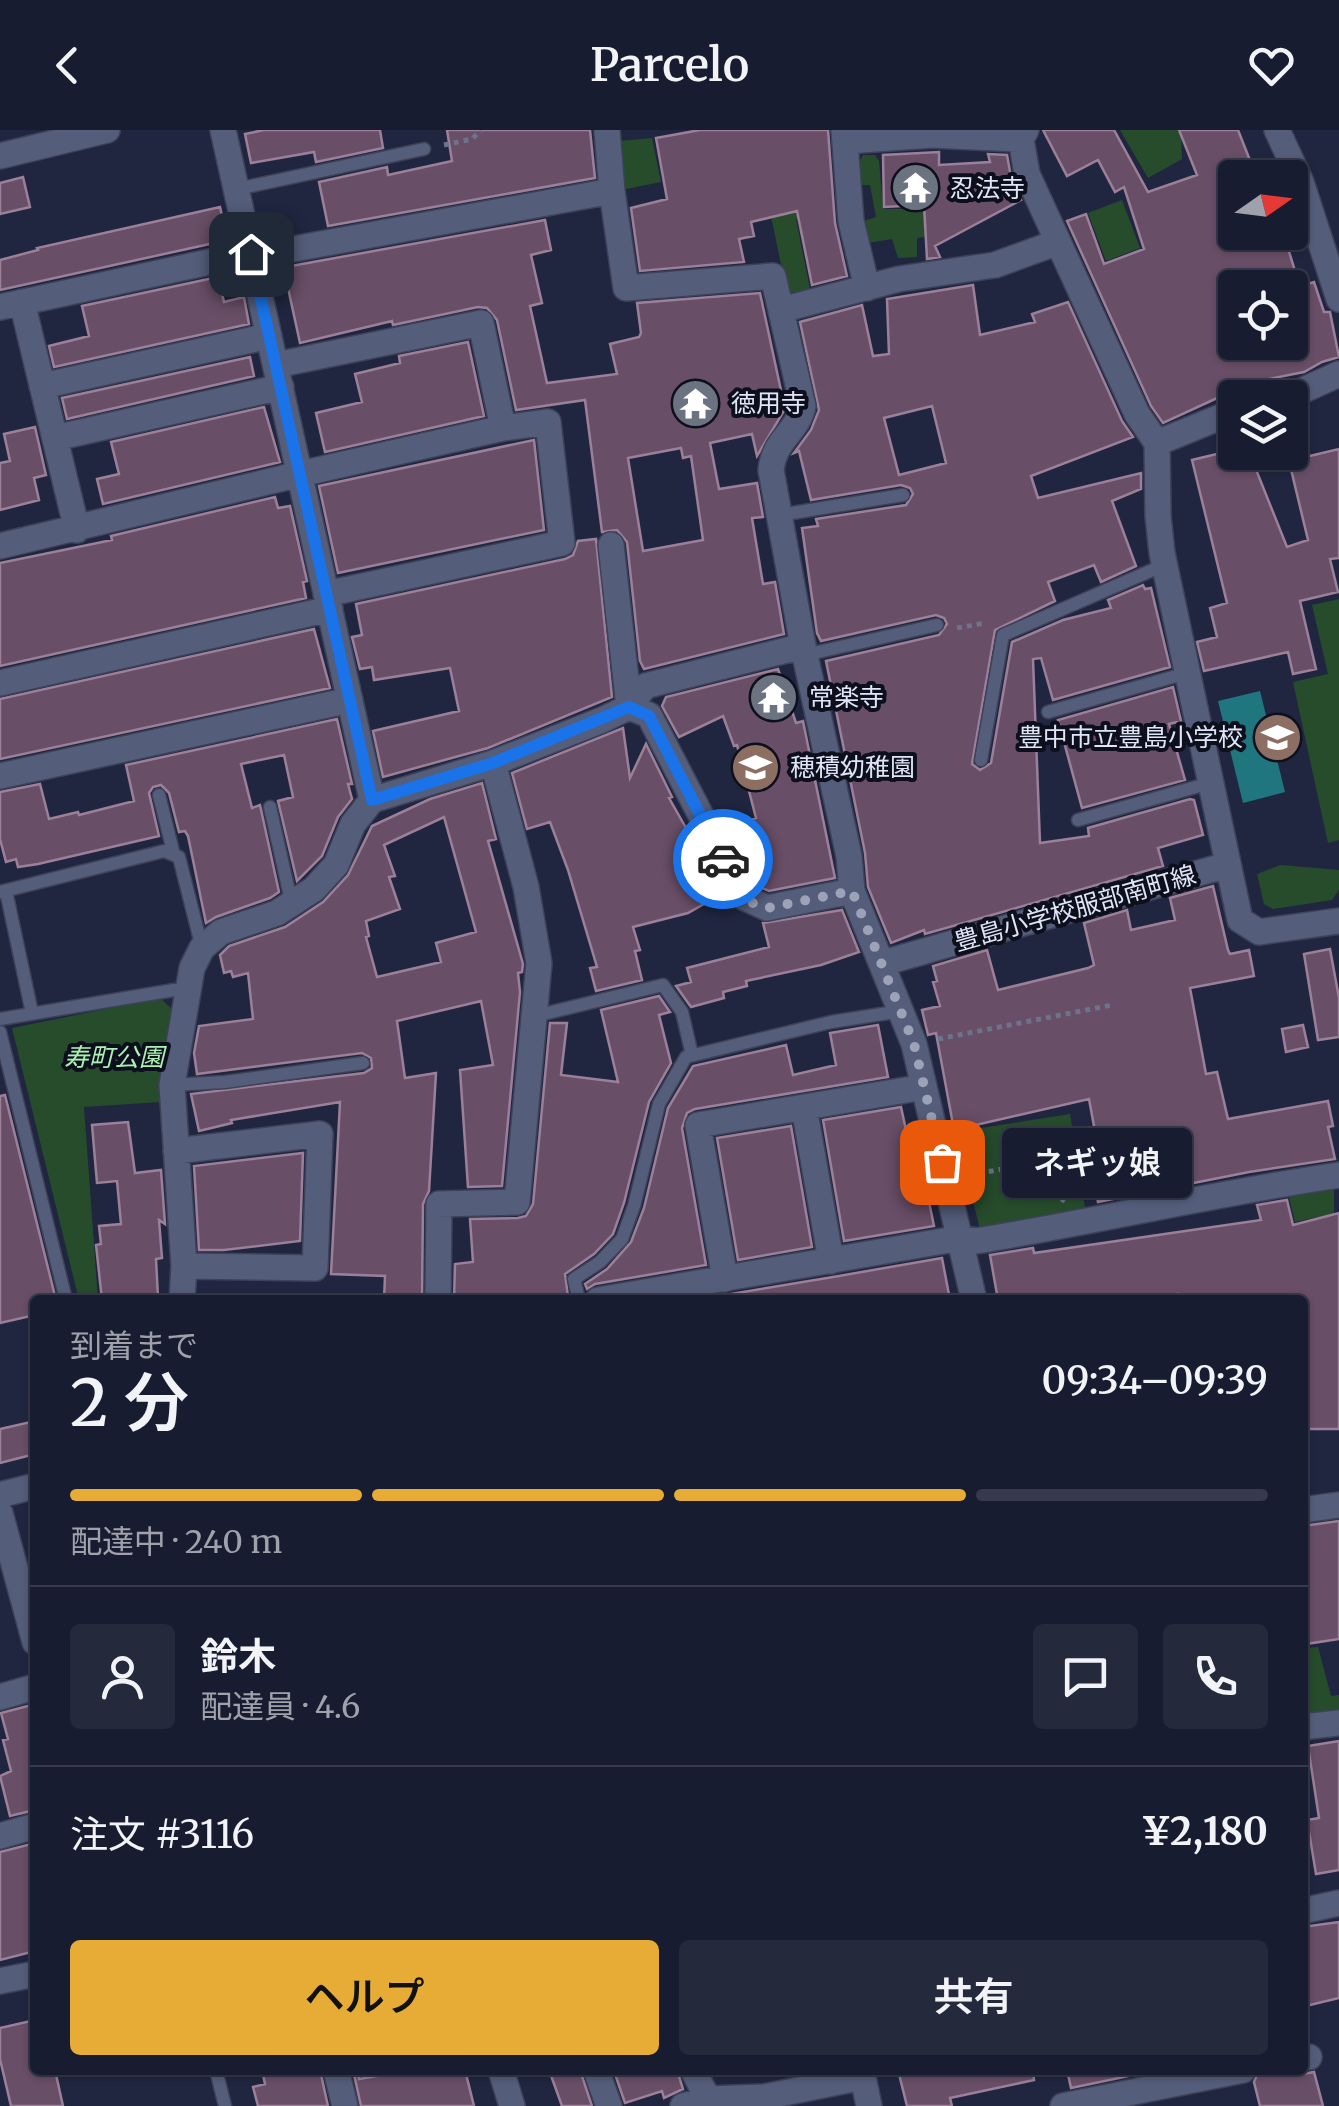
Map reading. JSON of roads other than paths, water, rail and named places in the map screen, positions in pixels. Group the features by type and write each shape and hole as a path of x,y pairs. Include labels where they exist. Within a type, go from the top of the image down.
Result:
{"street":[{"path":"0,156 107,130"},
{"path":"223,130 372,800"},
{"path":"607,130 626,288 773,276 803,406 798,422 778,444 772,461 804,651 849,856 852,891 914,1044 973,1295"},
{"path":"1277,130 1300,182 1339,299"},
{"path":"866,288 851,220 845,135 1023,134 1028,174 1136,414 1157,443 1218,418"},
{"path":"78,530 42,386 11,304 251,254 612,191"},
{"path":"781,310 900,278 996,264 1058,242"},
{"path":"56,438 482,323 503,428"},
{"path":"42,386 269,336"},
{"path":"1308,388 1339,374"},
{"path":"0,546 503,428 548,422 562,543 0,683"},
{"name":"豊島小学校服部南町線","path":"883,963 1226,864 1164,565 1158,516 1157,443"},
{"path":"611,545 629,707"},
{"path":"182,1295 184,1266 172,1085 186,993 202,948 227,929 292,905 332,870 354,824 372,800 493,763 629,707 646,686 804,651"},
{"path":"0,776 350,700"},
{"path":"629,707 649,716 738,890 750,902 767,908 852,891"},
{"path":"438,1295 439,1204 517,1202 539,963 526,886 493,763"},
{"path":"1226,864 1240,920 1259,932 1339,921"},
{"path":"725,1279 698,1125 924,1086"},
{"path":"804,1107 831,1261"},
{"path":"176,1150 320,1134 316,1268 184,1266"},
{"path":"628,1295 960,1238 976,1241 1090,1222 1264,1186 1339,1175"},
{"path":"0,1495 30,1487"},
{"path":"1308,1509 1339,1504"},
{"path":"0,1514 6,1559 30,1628"},
{"path":"0,1697 30,1688"},
{"path":"1308,1726 1339,1723"},
{"path":"0,1836 30,1827"},
{"path":"1308,1910 1339,1903"},
{"path":"0,1981 30,1975"},
{"path":"337,2075 345,2106"},
{"path":"503,2075 512,2106"},
{"path":"598,2075 609,2106"},
{"path":"693,2075 696,2103 764,2097 863,2077 869,2106"},
{"path":"1063,2106 1220,2075"}],"lane":[{"path":"237,189 424,150"},
{"path":"780,515 903,495"},
{"path":"981,760 1003,635 1164,565"},
{"path":"804,651 937,625"},
{"path":"1048,712 1187,673"},
{"path":"1078,820 1210,783"},
{"path":"159,795 174,855"},
{"path":"270,807 292,905"},
{"path":"32,1014 3,891 164,851 179,856 202,948"},
{"path":"535,1016 663,985 682,1012 692,1055"},
{"path":"0,1019 174,990 186,993"},
{"path":"578,1295 574,1278 600,1262 622,1239 659,1104 686,1057 832,1022 902,1010"},
{"path":"0,1032 4,1068 65,1295"},
{"path":"172,1085 225,1082 363,1063"},
{"path":"217,2075 224,2106"}],"place":[{"name":"忍法寺","path":"915,188"},
{"name":"徳用寺","path":"696,403"},
{"name":"常楽寺","path":"774,697"},
{"name":"豊中市立豊島小学校","path":"1278,737"},
{"name":"穂積幼稚園","path":"755,767"},
{"name":"ネギッ娘","path":"942,1162"}],"park label":[{"name":"寿町公園","path":"114,1057"}]}
